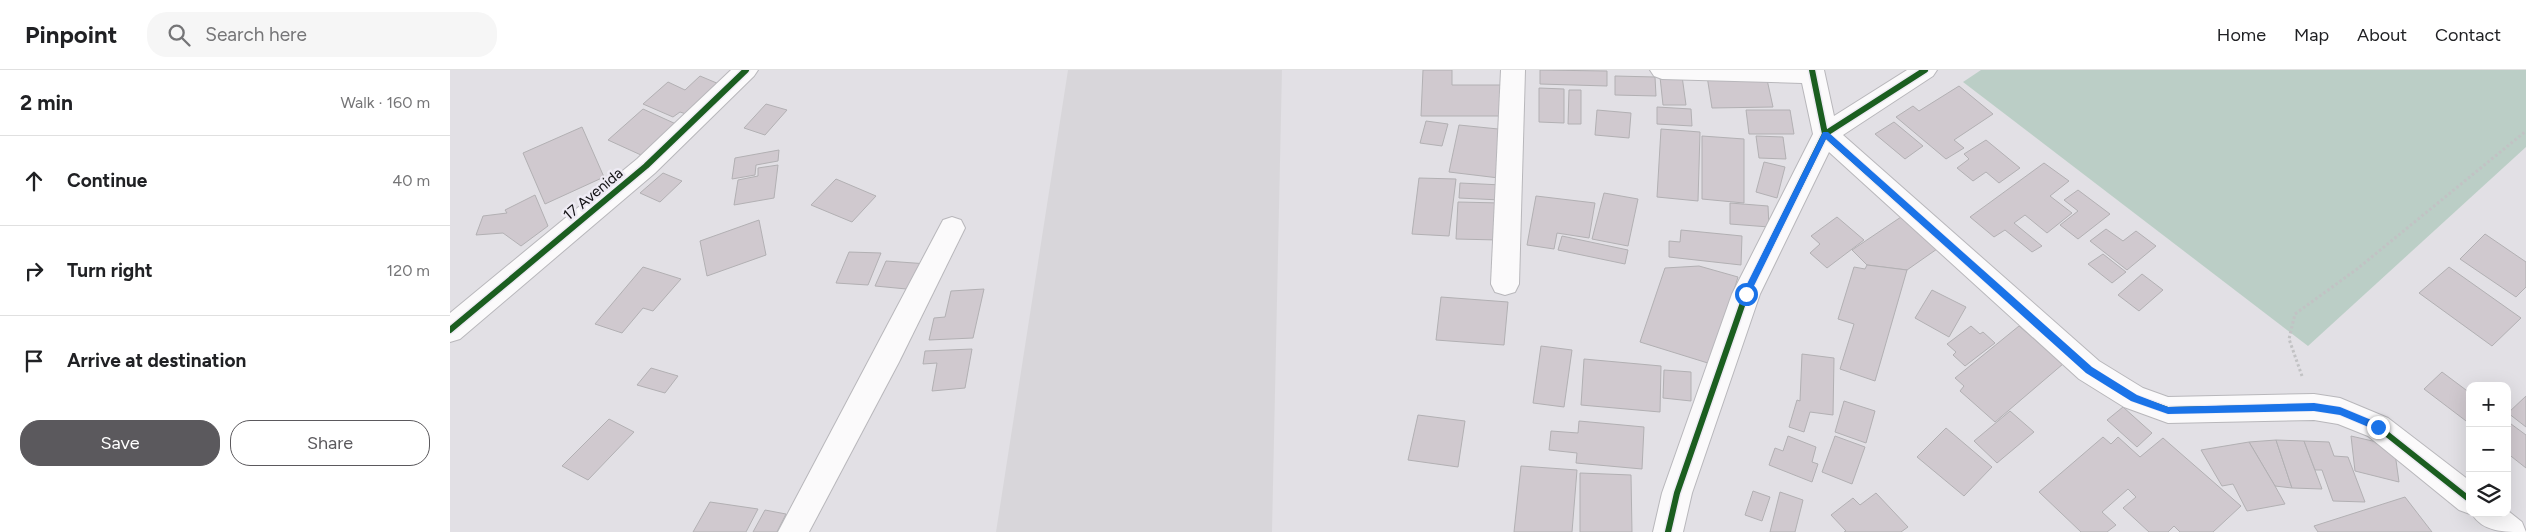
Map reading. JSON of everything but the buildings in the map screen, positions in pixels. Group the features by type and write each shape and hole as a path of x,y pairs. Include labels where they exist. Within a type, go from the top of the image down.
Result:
{"street":[{"name":"17 Avenida","path":"450,330 646,166 746,70"},
{"path":"1505,284 1513,70"},
{"path":"1662,70 1812,72 1825,134 2089,370 2134,398 2168,410 2314,407 2340,411 2378,427 2466,497"},
{"path":"1668,532 1677,492 1746,294 1825,134 1925,70"},
{"path":"793,532 889,352 952,228"},
{"path":"2492,517 2511,532"}],"path":[{"path":"2314,407 2289,339 2295,314 2357,269 2526,131"}],"green space":[{"path":"1981,70 2526,70 2526,147 2308,346 1963,82"}],"runway":[{"path":"1134,532 1175,70"}],"cycle path":[{"path":"450,330 646,166 746,70"},
{"path":"1812,70 1825,134 2089,370 2134,398 2168,410 2314,407 2340,411 2378,427 2466,497"},
{"path":"1668,532 1677,493 1746,294 1825,134 1925,70"}],"route":[{"path":"1746,294 1825,134 2089,370 2134,398 2168,410 2314,407 2340,411 2378,427"}]}
